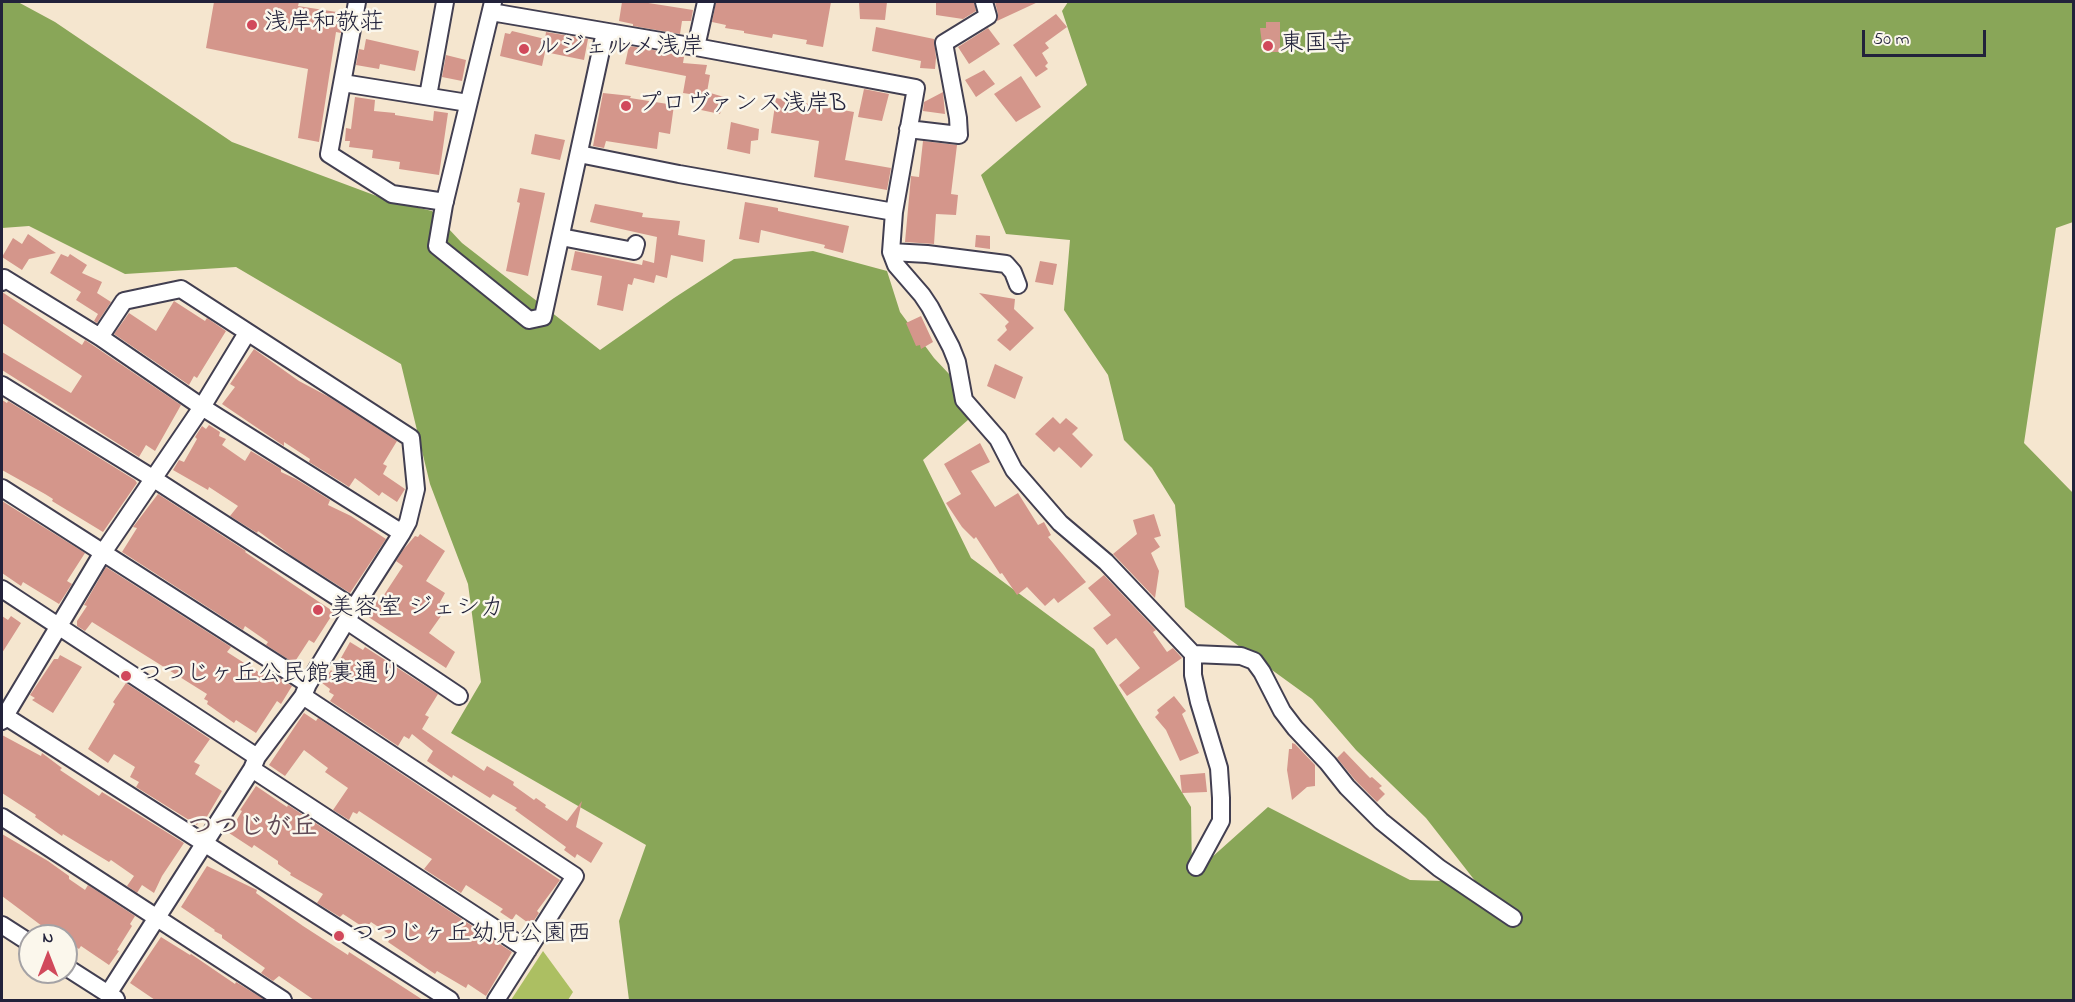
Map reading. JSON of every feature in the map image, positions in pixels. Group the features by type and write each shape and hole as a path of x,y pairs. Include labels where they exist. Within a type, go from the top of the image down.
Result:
{"street":[{"path":"357,2 329,154 392,194 445,202"},
{"path":"428,96 445,2"},
{"path":"696,47 706,2"},
{"path":"908,129 959,135 944,43 988,16 984,2"},
{"path":"605,32 543,317 529,320 437,246 445,202 492,7 605,32 916,88 894,212 891,252 896,265 922,295 951,347 957,362 964,400 998,439 1014,470 1060,524 1106,562 1193,654 1193,675 1219,768 1221,798 1221,821 1196,867"},
{"path":"343,83 468,103"},
{"path":"579,153 679,174 894,212"},
{"path":"561,237 634,251 636,244"},
{"path":"891,252 1006,264 1013,272 1018,285"},
{"path":"2,282 4,278 100,337 202,407 402,533"},
{"path":"78,975 113,997 156,918 254,763 306,690 402,533 408,522 416,489 411,438 181,289 124,301 100,337"},
{"path":"247,333 202,407 102,554 3,718 450,1000"},
{"path":"2,385 154,479 351,615 459,696"},
{"path":"2,488 306,690 575,876 496,1000"},
{"path":"2,589 60,626 254,763 528,950"},
{"path":"1193,654 1241,656 1254,661 1282,711 1295,729 1328,763 1347,787 1381,820 1438,868 1513,918"},
{"path":"2,817 283,1000"},
{"path":"2,925 18,935"}],"green space":[{"path":"2,2 18,2 55,22 232,142 390,201 432,211 462,243 600,350 734,259 813,251 887,271 900,312 934,358 950,375 969,419 923,460 971,558 1094,649 1191,807 1192,875 1268,807 1410,880 1476,882 1426,818 1356,750 1312,699 1185,607 1175,505 1152,468 1124,440 1108,375 1064,310 1070,240 1006,234 981,175 1087,85 1062,11 1068,2 2073,2 2073,222 2056,228 2024,443 2073,493 2073,1000 629,1000 619,921 646,845 451,733 481,682 468,584 430,484 401,364 236,267 125,274 29,226 2,228"},
{"path":"543,951 573,992 568,1000 511,1000"}],"building":[{"path":"214,2 299,2 298,6 343,13 341,33 336,32 319,142 298,138 308,69 206,48"},
{"path":"622,2 642,2 693,10 691,21 682,21 680,34 633,26 633,24 619,21"},
{"path":"716,2 831,2 823,47 806,44 807,40 773,34 772,38 725,28 726,25 712,22"},
{"path":"859,2 887,2 885,20 860,19"},
{"path":"936,2 974,2 976,11 963,19 936,15"},
{"path":"995,2 1038,2 997,21"},
{"path":"1056,14 1067,27 1045,43 1049,48 1042,53 1048,63 1045,66 1048,69 1036,77 1013,45"},
{"name":"東国寺","path":"1266,22 1280,22 1280,52 1263,52 1260,28 1266,28"},
{"path":"876,27 934,39 935,69 920,68 921,61 872,51"},
{"path":"988,28 1000,44 969,64 958,47"},
{"path":"512,31 545,39 546,32 588,39 584,60 545,52 542,66 500,56 505,33 510,34"},
{"path":"366,39 419,51 415,71 380,64 379,69 356,65 359,49 364,50"},
{"path":"629,46 677,54 684,57 683,63 707,65 705,74 710,75 707,92 724,97 720,114 701,110 703,96 683,93 686,76 625,64"},
{"path":"446,55 466,60 462,81 442,77"},
{"path":"984,70 995,84 976,97 965,80"},
{"path":"1021,76 1041,107 1016,122 994,94"},
{"path":"864,89 889,94 882,121 858,117"},
{"path":"943,92 945,114 923,111 924,102"},
{"path":"603,93 674,105 670,134 659,132 657,149 606,141 604,148 593,146"},
{"path":"355,97 375,100 374,111 395,113 395,115 433,121 434,111 448,113 439,175 399,169 400,162 372,158 373,150 349,147 350,141 345,141 346,128 351,129"},
{"path":"776,98 854,112 845,160 891,168 887,190 814,177 819,141 771,133"},
{"path":"731,122 759,129 758,140 751,141 750,154 727,149"},
{"path":"535,134 565,140 560,160 531,154"},
{"path":"923,141 957,145 951,194 958,195 956,215 936,214 934,244 905,242 911,176 919,177"},
{"path":"520,188 545,193 528,276 506,271 520,203 517,202"},
{"path":"745,202 849,226 843,253 824,248 825,245 761,230 759,243 739,239"},
{"path":"595,204 643,213 642,217 680,221 678,235 705,240 703,262 671,255 667,278 656,275 654,283 634,278 632,285 628,284 623,311 597,305 602,276 571,270 575,251 642,265 643,260 654,263 657,237 590,222"},
{"path":"28,234 56,253 29,259 22,270 2,257 13,238 22,244"},
{"path":"976,235 990,236 990,249 975,247"},
{"path":"61,254 68,257 70,254 87,265 82,273 102,282 97,293 111,302 97,323 94,321 98,314 76,300 81,292 50,273"},
{"path":"1040,261 1057,264 1053,285 1035,282"},
{"path":"2,292 82,345 85,340 181,405 155,451 146,445 139,457 2,370 2,352 71,393 82,376 2,323"},
{"path":"979,293 1015,299 1014,309 1034,328 1010,351 997,340 1007,330 1005,326 1009,322"},
{"path":"174,301 205,321 207,318 226,331 197,378 194,376 189,385 114,334 129,313 156,331"},
{"path":"921,316 933,342 921,349 920,345 916,346 906,323"},
{"path":"254,349 299,381 329,397 397,441 383,464 387,466 383,474 405,489 397,502 382,492 379,496 355,478 349,487 309,462 310,459 284,442 284,446 222,404 235,387 230,384"},
{"path":"995,364 1023,377 1015,399 987,386"},
{"path":"2,400 7,403 8,401 135,480 137,483 103,532 52,501 53,499 45,494 2,470"},
{"path":"1053,417 1060,424 1066,418 1078,428 1072,434 1093,455 1081,468 1059,447 1054,452 1035,434"},
{"path":"209,425 220,432 219,436 226,439 222,445 245,461 251,451 281,469 281,472 330,500 328,505 351,516 386,539 350,593 258,531 257,533 230,516 238,506 209,487 208,490 173,470 179,460 184,462 202,426 206,429"},
{"path":"980,443 990,462 971,471 995,507 1018,493 1038,525 1044,522 1051,535 1048,537 1086,582 1058,603 1054,598 1045,606 1027,587 1017,595 976,537 974,539 962,527 946,503 961,494 944,464"},
{"path":"158,494 334,612 314,643 309,640 294,663 266,645 268,642 245,626 243,630 122,552 137,528 133,527"},
{"path":"2,501 85,553 67,581 72,584 59,604 23,582 21,586 2,573"},
{"path":"1154,514 1161,536 1154,538 1160,547 1151,553 1159,571 1155,598 1113,554 1137,534 1133,520"},
{"path":"420,534 445,551 426,581 445,593 439,604 446,609 429,633 455,652 446,668 367,616 403,566 396,561 403,550 415,536 418,537"},
{"path":"106,567 231,647 227,652 263,675 267,670 292,686 281,704 277,701 256,733 236,720 234,723 207,704 208,701 204,699 207,694 92,622 85,631 77,626 77,621 87,606 84,605"},
{"path":"1104,575 1156,630 1153,632 1167,652 1173,648 1182,658 1127,696 1119,685 1140,668 1116,638 1107,645 1093,628 1111,615 1088,588"},
{"path":"2,616 8,620 11,616 21,623 2,653"},
{"path":"350,642 363,650 365,647 438,694 425,715 429,717 422,729 484,771 487,766 514,782 513,785 534,800 536,798 546,805 545,807 567,821 582,801 576,827 603,843 591,863 577,854 575,858 564,850 566,847 515,810 517,808 493,794 490,798 453,775 452,778 427,761 433,751 412,734 409,739 404,736 398,746 330,701 334,695 322,683 331,670 333,672"},
{"path":"60,655 82,667 53,713 32,700 35,698 30,695 54,659 58,659"},
{"path":"126,683 210,739 194,762 200,765 195,774 222,791 205,820 201,818 197,825 136,787 139,782 130,777 135,767 114,754 108,763 88,749"},
{"path":"1174,696 1186,711 1182,714 1199,753 1180,761 1166,730 1155,717 1159,713 1157,710"},
{"path":"304,713 316,721 318,718 560,880 537,911 539,913 531,925 516,914 512,920 500,912 503,909 466,885 461,893 424,869 432,859 359,811 357,814 353,812 349,820 333,810 348,788 325,772 328,768 304,750 285,776 269,765"},
{"path":"2,735 41,756 42,753 62,768 60,770 99,796 102,792 184,843 162,876 154,893 142,885 137,893 127,886 134,876 111,860 109,862 63,834 62,836 35,817 36,815 2,793"},
{"path":"1292,743 1315,765 1315,786 1307,787 1292,800 1287,770 1289,749 1292,749"},
{"path":"1344,751 1370,778 1372,777 1382,786 1379,788 1385,794 1377,802 1337,758"},
{"path":"1205,773 1207,792 1182,793 1180,775"},
{"path":"256,786 512,952 486,996 468,984 466,988 437,971 435,974 388,942 392,936 371,922 366,929 343,914 340,917 317,903 323,894 290,875 291,873 278,864 278,861 254,845 252,848 229,833 242,811 240,810"},
{"path":"2,834 48,861 85,890 88,885 135,916 130,924 132,926 117,950 119,951 109,965 81,946 78,948 78,924 39,924 2,896"},
{"path":"207,866 257,890 256,893 303,926 348,955 349,952 423,1000 314,1000 279,976 273,981 261,973 265,968 181,907"},
{"path":"161,937 235,984 236,982 265,1000 155,1000 130,983"}],"place":[{"name":"浅岸和敬荘","path":"252,25"},
{"name":"東国寺","path":"1268,46"},
{"name":"ルジェルメ浅岸","path":"524,49"},
{"name":"プロヴァンス浅岸B","path":"626,106"},
{"name":"美容室 ジェシカ","path":"318,610"},
{"name":"つつじヶ丘公民館裏通り","path":"126,676"},
{"name":"つつじヶ丘幼児公園西","path":"339,936"}],"district":[{"name":"つつじが丘","path":"252,830"}]}
